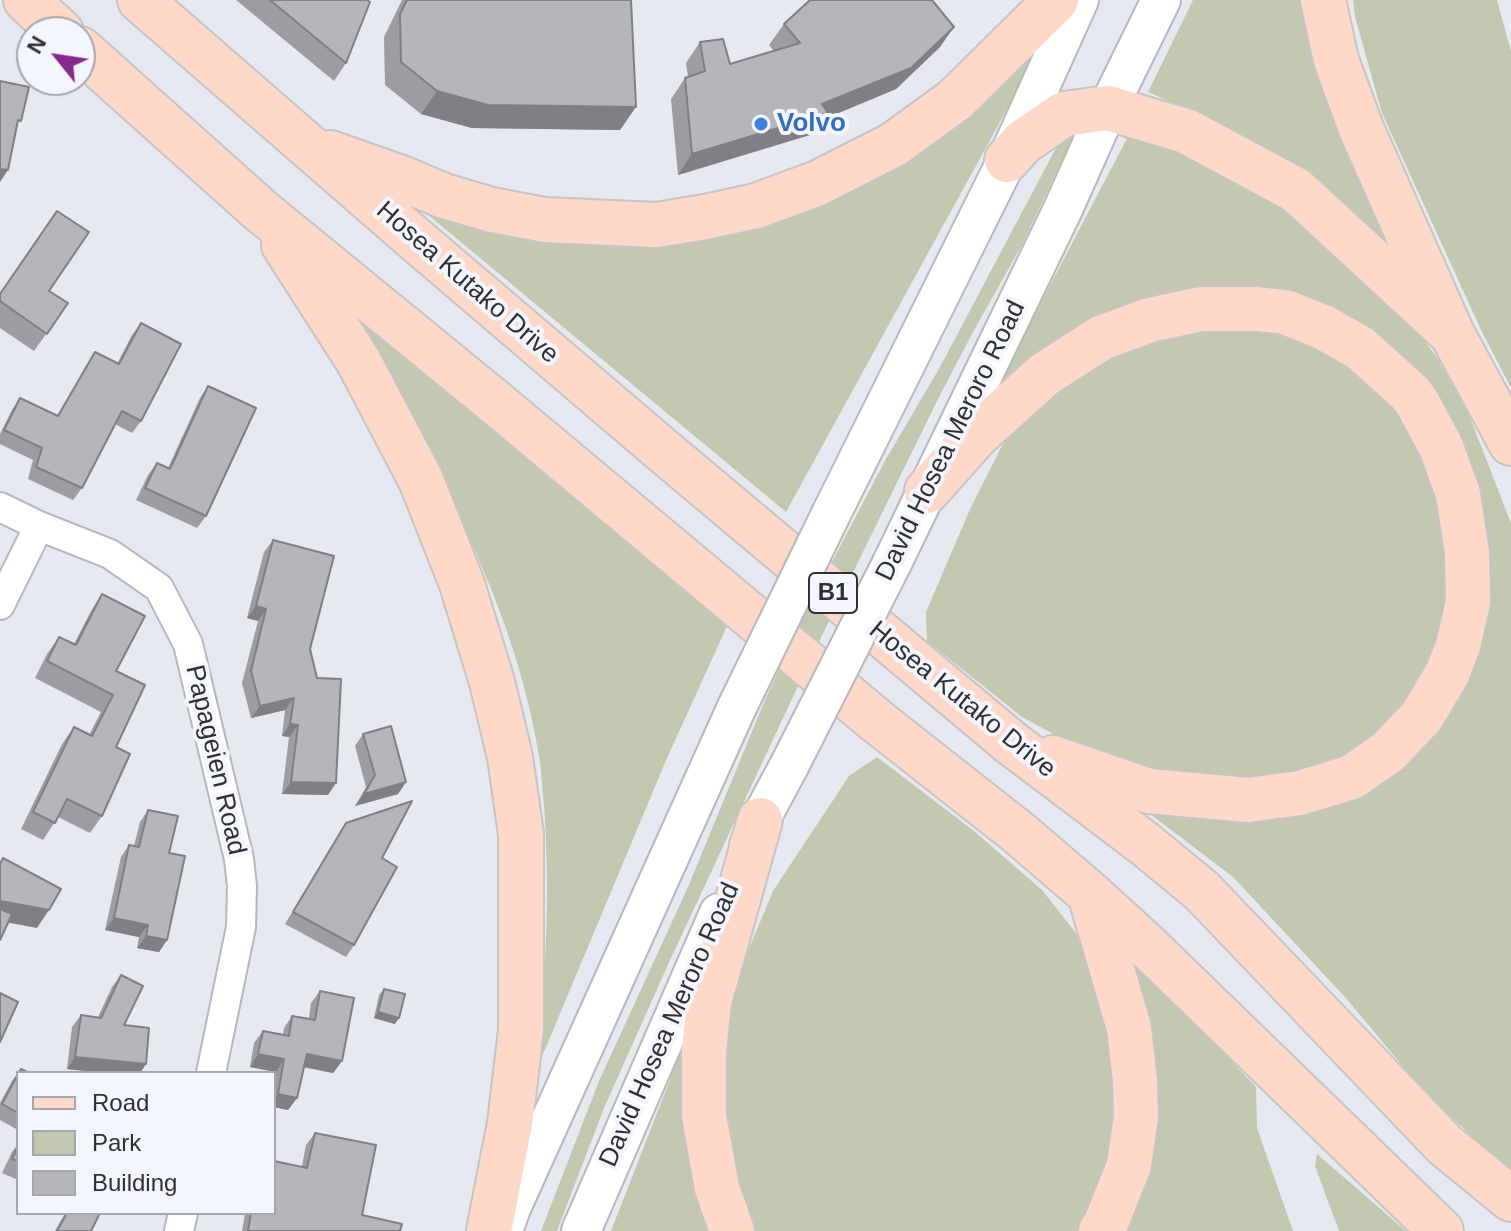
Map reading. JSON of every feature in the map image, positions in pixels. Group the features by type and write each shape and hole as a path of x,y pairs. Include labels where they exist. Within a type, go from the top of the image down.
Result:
{"main road":[{"path":"26,0 44,16"},
{"name":"Hosea Kutako Drive","path":"140,0 642,433 1010,742 1202,891 1445,1145 1511,1199"},
{"path":"309,146 444,196 492,210 545,220 657,225 705,217 756,206 818,183 893,145 955,100 1056,0"},
{"path":"503,1231 737,707 1007,160 1079,0"},
{"name":"David Hosea Meroro Road","path":"581,1231 760,820 892,563 1161,0"},
{"path":"1323,0 1336,60 1360,126 1452,334 1511,443"},
{"path":"96,63 260,210 1089,893 1441,1231"},
{"path":"1007,160 1023,142 1064,114 1108,108 1186,131 1296,190 1452,334"},
{"path":"260,210 359,362 421,480 462,584 492,682 510,757 521,834 521,1030 510,1123 489,1231"},
{"path":"927,491 1004,409 1045,374 1101,338 1150,320 1201,309 1257,309 1285,312 1323,327 1360,348 1410,393 1441,447 1458,494 1467,552 1468,602 1458,646 1447,674 1422,716 1388,752 1352,777 1300,793 1248,800 1192,796 1149,791 1010,742"},
{"path":"732,1231 717,1188 704,1116 704,1052 709,1002 760,820"},
{"path":"1089,893 1129,1028 1135,1081 1136,1117 1129,1165 1101,1231"}],"street":[{"name":"Papageien Road","path":"0,507 110,554 159,588 188,644 239,859 242,886 241,927 211,1071"},
{"path":"0,605 39,526"}],"green space":[{"path":"1193,0 1304,0 1404,266 1196,113 1148,92"},
{"path":"1353,0 1497,0 1511,51 1511,388 1482,332 1382,113"},
{"path":"1026,57 1035,58 786,512 415,204 680,233"},
{"path":"1081,120 1023,243 938,399 812,656 604,1108 557,1231 541,1231 599,1081 688,887 765,700 804,615 1057,146 1064,134"},
{"path":"1133,127 1273,195 1395,301 1438,359 1469,415 1511,523 1511,1172 1426,1094 1345,997 1233,877 1137,804 1296,809 1471,644 1416,379 1219,289 1157,295 1098,318 991,398"},
{"path":"345,309 728,624 667,758 536,1071 545,955 546,855 541,768 527,696 488,580 463,524 406,415"},
{"path":"1182,322 1324,339 1398,404 1442,503 1449,593 1436,652 1413,700 1383,735 1328,768 1276,783 1144,770 1081,749 1022,717 927,641 926,612 971,507 1009,432 1049,389"},
{"path":"877,757 974,831 1042,890 1076,933 1094,967 1111,1015 1116,1142 1081,1231 747,1231 727,1159 723,1032 743,963 773,891 849,776"},
{"path":"1128,952 1256,1087 1257,1128 1293,1231 1121,1231 1149,1174 1158,1086 1152,1041"},
{"path":"693,1021 710,1231 611,1231"},
{"path":"1317,1154 1406,1231 1339,1231 1315,1166"}],"building":[{"path":"270,0 367,0 370,2 346,63"},
{"path":"407,0 631,0 636,107 488,105 437,91 401,62 400,14"},
{"path":"810,0 932,0 954,27 911,68 822,104 828,113 692,154 685,78 705,71 700,42 723,39 730,64 800,43 784,24"},
{"path":"0,81 16,84 16,96 27,96 21,121 18,120 8,170 0,169"},
{"path":"57,211 89,232 49,291 68,303 47,334 0,301 0,294"},
{"path":"141,323 181,344 141,421 122,411 82,488 36,467 42,448 4,430 20,398 58,416 95,352 119,364"},
{"path":"208,386 256,408 206,516 145,488 157,463 170,469"},
{"path":"273,540 334,556 310,649 317,678 341,679 336,783 291,782 298,725 290,724 294,698 260,706 251,671 266,609 256,606"},
{"path":"102,594 145,616 116,671 145,685 116,747 130,754 102,816 67,799 55,823 33,812 74,727 92,736 113,695 47,661 59,637 76,645"},
{"path":"391,726 406,782 364,794 375,775 363,734"},
{"path":"412,801 382,858 397,867 354,945 293,912 346,823"},
{"path":"148,810 178,816 169,853 185,856 167,940 146,936 148,925 114,918 129,845 139,847"},
{"path":"3,858 61,889 49,910 0,901 0,864"},
{"path":"0,909 12,914 0,940"},
{"path":"121,975 143,986 124,1025 149,1028 146,1064 75,1057 81,1015 101,1018"},
{"path":"384,989 405,994 399,1018 378,1012"},
{"path":"320,991 354,998 342,1061 307,1054 297,1098 278,1094 284,1059 258,1054 263,1031 289,1036 292,1016 315,1020"},
{"path":"0,993 18,1002 0,1042"},
{"path":"16,1078 16,1112 2,1104"},
{"path":"315,1133 376,1145 362,1215 402,1224 400,1231 248,1231 251,1215 276,1215 276,1161 307,1168"},
{"path":"66,1215 99,1215 91,1231 57,1231"}],"place":[{"name":"Volvo","path":"761,124"}]}
